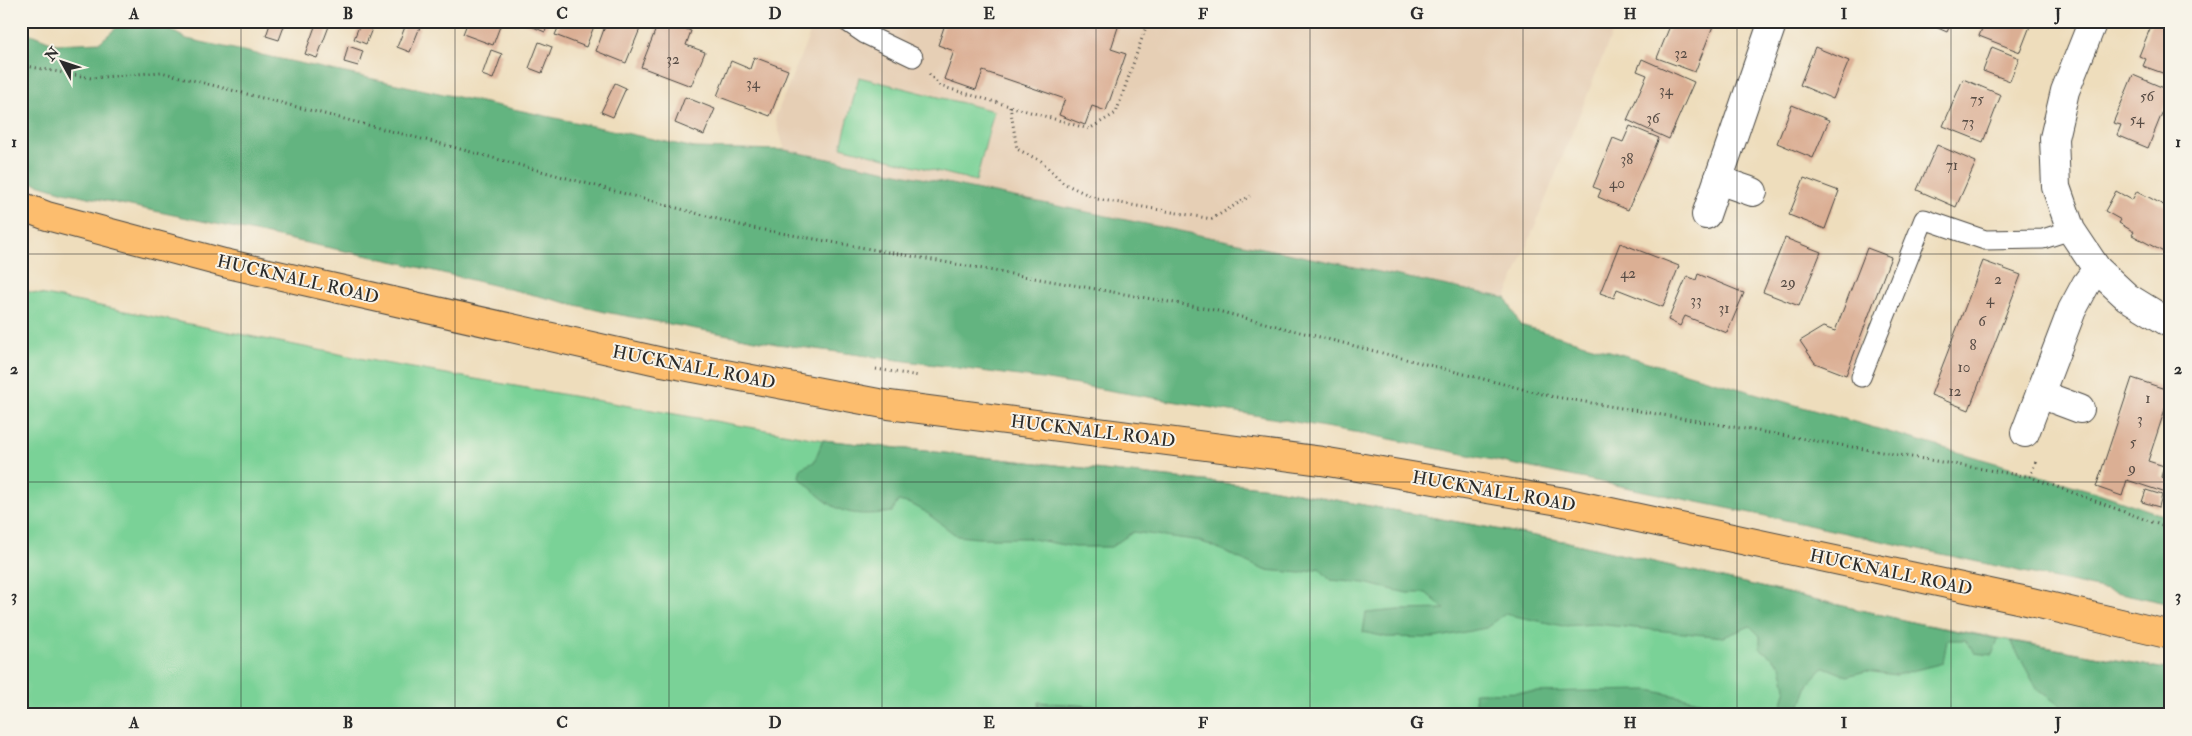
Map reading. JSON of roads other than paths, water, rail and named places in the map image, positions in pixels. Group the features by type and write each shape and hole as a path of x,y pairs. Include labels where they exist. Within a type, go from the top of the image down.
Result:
{"main road":[{"name":"HUCKNALL ROAD","path":"21,206 47,216 224,263 671,364 889,405 1322,461 1550,500 2027,601 2171,635"}],"street":[{"path":"1706,215 1773,21"},
{"path":"2093,21 2065,91 2054,138 2056,188 2071,230 2097,270 2127,298 2171,324"},
{"path":"1718,180 1754,192"},
{"path":"2025,432 2072,310 2086,284 2097,270"},
{"path":"2040,394 2080,409"}],"lane":[{"path":"846,21 865,34 913,57"},
{"path":"1861,377 1924,219 1985,240 2043,239 2071,230"}]}
